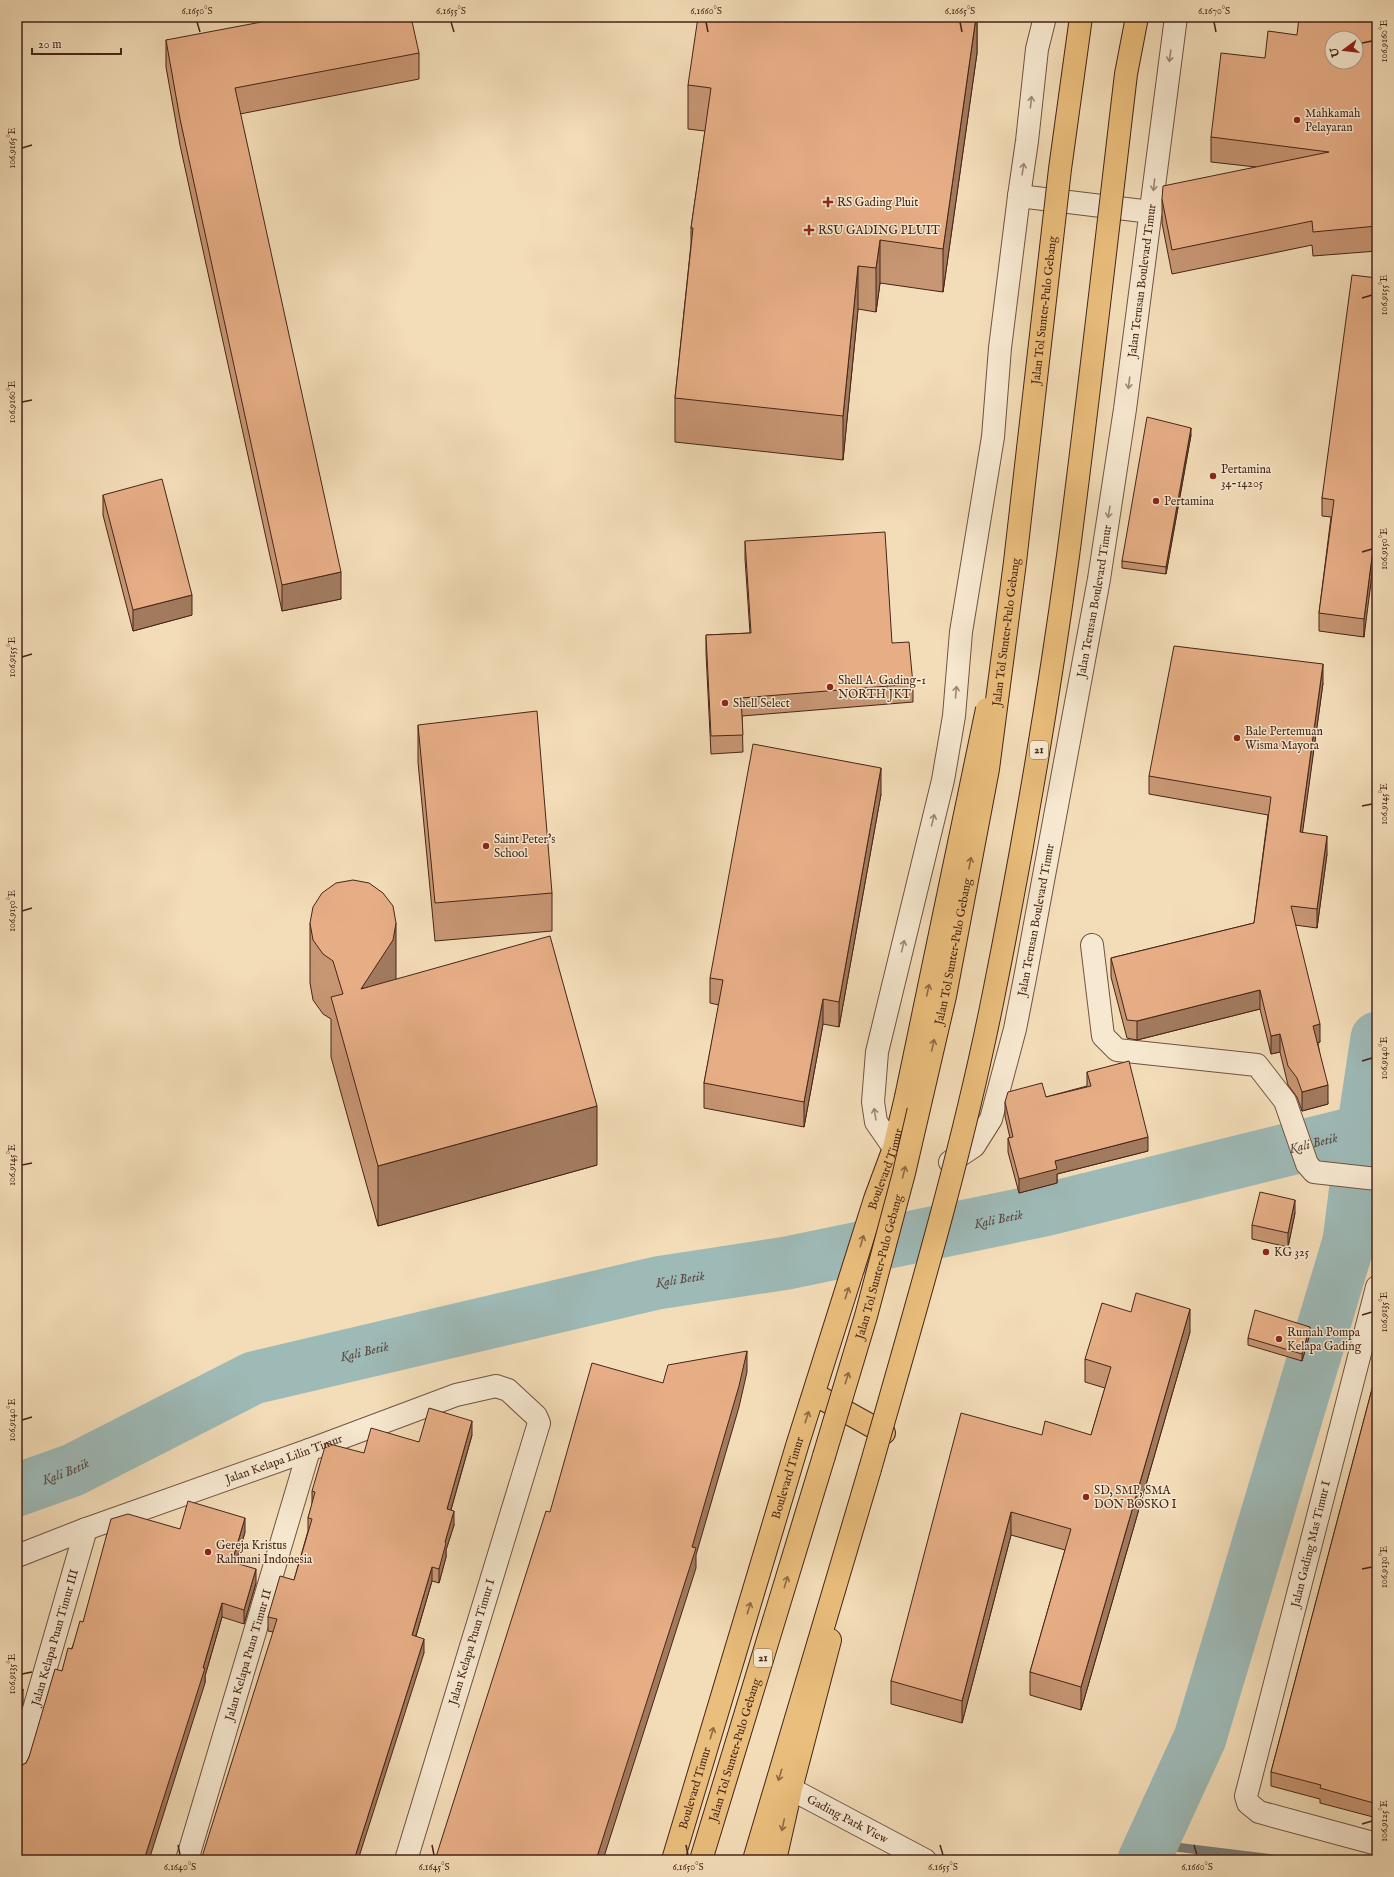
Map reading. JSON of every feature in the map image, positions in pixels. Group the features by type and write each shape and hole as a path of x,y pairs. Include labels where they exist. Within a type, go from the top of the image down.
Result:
{"main road":[{"name":"Boulevard Timur","path":"673,1860 814,1394 871,1213 894,1148 906,1097 992,683 1048,228 1079,17"},
{"name":"Jalan Tol Sunter–Pulo Gebang","path":"701,1860 866,1316 904,1173 945,996 988,769 1015,562 1079,17"},
{"path":"775,1860 791,1789 884,1433 936,1210 950,1162 996,970 1046,682 1132,17"},
{"name":"21","path":"754,1860 812,1669 933,1246 972,1094 994,994 1038,760 1067,564 1126,74 1137,17"},
{"path":"814,1394 884,1433"}],"street":[{"path":"894,1148 876,1122 873,1102 877,1052 943,780 954,716 962,632 993,437 1000,348 1027,141 1037,49 1045,17"},
{"name":"Jalan Terusan Boulevard Timur","path":"950,1162 974,1146 991,1119 1015,1029 1099,579 1126,402 1151,212 1162,114 1176,17"},
{"path":"1019,196 1151,212"},
{"path":"1092,945 1103,1036 1117,1050 1257,1065 1285,1101 1307,1164 1314,1172 1377,1179"},
{"name":"Jalan Gading Mas Timur I","path":"1377,1287 1246,1800 1259,1812 1377,1844"},
{"name":"Jalan Kelapa Lilin Timur","path":"17,1556 86,1529 309,1450 456,1395 496,1386 508,1390 536,1416 539,1423"},
{"name":"Jalan Kelapa Puan Timur I","path":"406,1860 539,1423"},
{"name":"Jalan Kelapa Puan Timur II","path":"187,1860 309,1450"},
{"name":"Jalan Kelapa Puan Timur III","path":"17,1768 86,1529"},
{"name":"Gading Park View","path":"791,1789 925,1860"}],"building":[{"path":"288,17 411,17 419,53 235,88 341,572 282,585 180,119 166,40"},
{"name":"RS Gading Pluit","path":"698,17 976,17 943,249 880,240 876,268 858,266 843,416 675,398 693,228 691,228 711,88 688,85"},
{"path":"1299,17 1377,17 1377,133 1373,166 1377,166 1377,226 1313,232 1312,221 1172,250 1162,199 1163,186 1329,152 1211,137 1221,53 1265,58 1268,31 1297,35"},
{"path":"1352,275 1377,278 1377,518 1364,619 1319,613 1334,500 1322,498"},
{"name":"Pertamina","path":"1147,417 1191,428 1166,567 1122,561"},
{"path":"162,479 192,595 133,610 103,495"},
{"path":"885,532 892,643 909,642 913,684 741,698 743,735 711,736 706,635 751,633 745,541"},
{"path":"1174,646 1323,664 1300,832 1327,836 1317,909 1291,906 1320,1024 1313,1026 1328,1085 1302,1092 1297,1078 1288,1066 1280,1034 1271,1036 1260,990 1137,1021 1127,1020 1111,958 1254,923 1271,797 1149,776"},
{"name":"Saint Peter's School","path":"537,711 552,893 435,903 418,725"},
{"path":"753,744 881,768 839,1002 823,999 804,1102 704,1083 723,980 710,978"},
{"path":"353,880 369,883 383,893 393,906 396,923 393,940 361,989 550,936 597,1106 378,1166 331,997 343,994 333,961 323,954 313,940 310,923 313,907 322,893 336,883"},
{"path":"1129,1061 1148,1137 1055,1161 1057,1169 1019,1179 1008,1138 1013,1137 1005,1102 1008,1092 1042,1083 1046,1097 1091,1086 1087,1072"},
{"path":"1260,1192 1295,1200 1288,1233 1252,1225"},
{"path":"1136,1293 1190,1309 1081,1687 1030,1672 1071,1529 1011,1512 962,1701 891,1681 961,1413 1042,1435 1045,1421 1091,1435 1111,1367 1085,1359 1102,1303 1131,1312"},
{"name":"Rumah Pompa Kelapa Gading","path":"1255,1310 1310,1327 1302,1354 1248,1338"},
{"path":"747,1351 739,1386 692,1547 696,1548 596,1860 435,1860 546,1511 550,1512 592,1363 663,1383 668,1365"},
{"path":"1377,1370 1377,1804 1320,1788 1321,1785 1271,1772"},
{"path":"429,1408 472,1421 447,1509 454,1511 439,1569 432,1567 412,1635 424,1639 354,1860 201,1860 277,1619 268,1617 280,1576 294,1580 312,1519 308,1518 315,1492 312,1491 326,1443 364,1453 371,1428 419,1442"},
{"path":"188,1501 245,1518 232,1562 256,1569 244,1610 222,1603 203,1668 205,1668 144,1860 17,1860 17,1766 26,1763 29,1757 55,1669 62,1671 68,1648 72,1649 80,1621 83,1622 111,1519 128,1514 180,1529"},
{"path":"17,1687 23,1689 17,1709"}],"waterway":[{"path":"1144,1860 1200,1738 1349,1241 1377,1038"},
{"name":"Kali Betik","path":"17,1490 73,1470 253,1378 657,1283 787,1263 1044,1210 1363,1131"},
{"path":"1151,1844 1281,1860"}],"place":[{"name":"Mahkamah Pelayaran","path":"1297,120"},
{"name":"RS Gading Pluit","path":"828,202"},
{"name":"RSU GADING PLUIT","path":"809,230"},
{"name":"Pertamina 34-14205","path":"1213,476"},
{"name":"Pertamina","path":"1156,501"},
{"name":"Shell A. Gading-1 NORTH JKT","path":"830,687"},
{"name":"Shell Select","path":"725,703"},
{"name":"Bale Pertemuan Wisma Mayora","path":"1237,738"},
{"name":"Saint Peter's School","path":"486,846"},
{"name":"KG 325","path":"1266,1252"},
{"name":"Rumah Pompa Kelapa Gading","path":"1279,1339"},
{"name":"SD, SMP, SMA DON BOSKO I","path":"1086,1497"},
{"name":"Gereja Kristus Rahmani Indonesia","path":"208,1552"}]}
